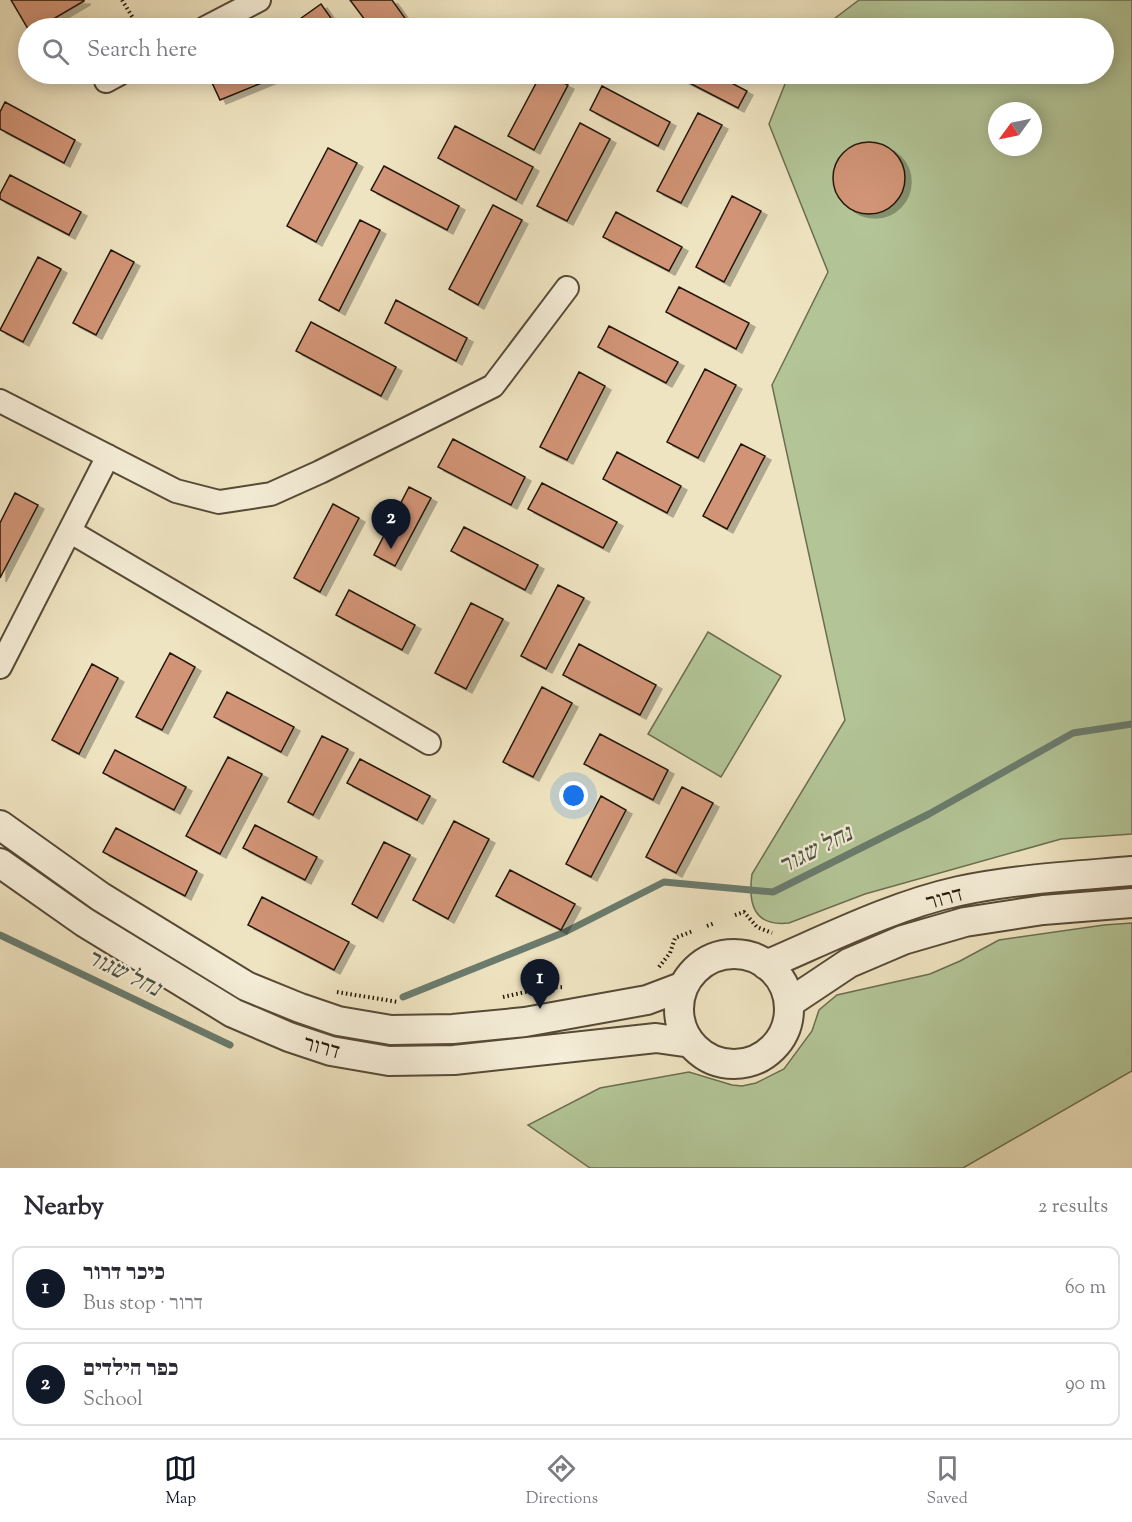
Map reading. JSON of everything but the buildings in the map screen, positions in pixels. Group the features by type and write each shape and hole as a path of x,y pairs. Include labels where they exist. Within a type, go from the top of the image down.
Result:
{"street":[{"path":"225,18 259,0"},
{"path":"0,401 176,491 219,502 271,494 494,386 567,288"},
{"path":"0,667 108,456"},
{"path":"71,532 429,743"},
{"name":"דרור","path":"0,825 101,897 246,986 338,1021 391,1030 453,1029 515,1023 647,999 684,986"},
{"name":"דרור","path":"0,863 84,922 233,1014 331,1051 388,1061 454,1060 656,1038 691,1043"},
{"name":"דרור","path":"766,965 893,911 958,891 1039,879 1132,871"},
{"name":"דרור","path":"789,1003 849,963 903,940 965,922 1043,910 1132,903"},
{"path":"744,955 766,965 781,981 789,1003 787,1022 780,1039 771,1049 749,1062 724,1063 711,1059 691,1043 686,1035 679,1005 684,986 699,967 720,956 744,955"}],"path":[{"path":"122,0 133,18"},
{"path":"707,926 716,923"},
{"path":"657,969 670,953 675,938 693,932"},
{"path":"502,997 544,988 566,987"}],"green space":[{"path":"859,0 1132,0 1132,834 1061,839 865,894 789,923 777,923 760,917 756,911 751,894 752,874 845,720 772,385 828,272 769,124 785,84 1114,84 1114,18 835,18"},
{"path":"708,632 781,676 721,777 648,734"},
{"path":"1132,923 1132,1071 963,1168 590,1168 528,1125 600,1088 689,1072 732,1085 742,1086 756,1083 784,1069 812,1031 819,1010 837,995 930,974 999,940"}],"waterway":[{"name":"נחל שגור","path":"403,997 565,932 664,882 773,892 929,814 1073,733 1132,724"},
{"name":"נחל שגור","path":"0,935 230,1045"}],"place":[{"name":"כפר הילדים","path":"391,549"},
{"name":"כיכר דרור","path":"540,1009"}]}
